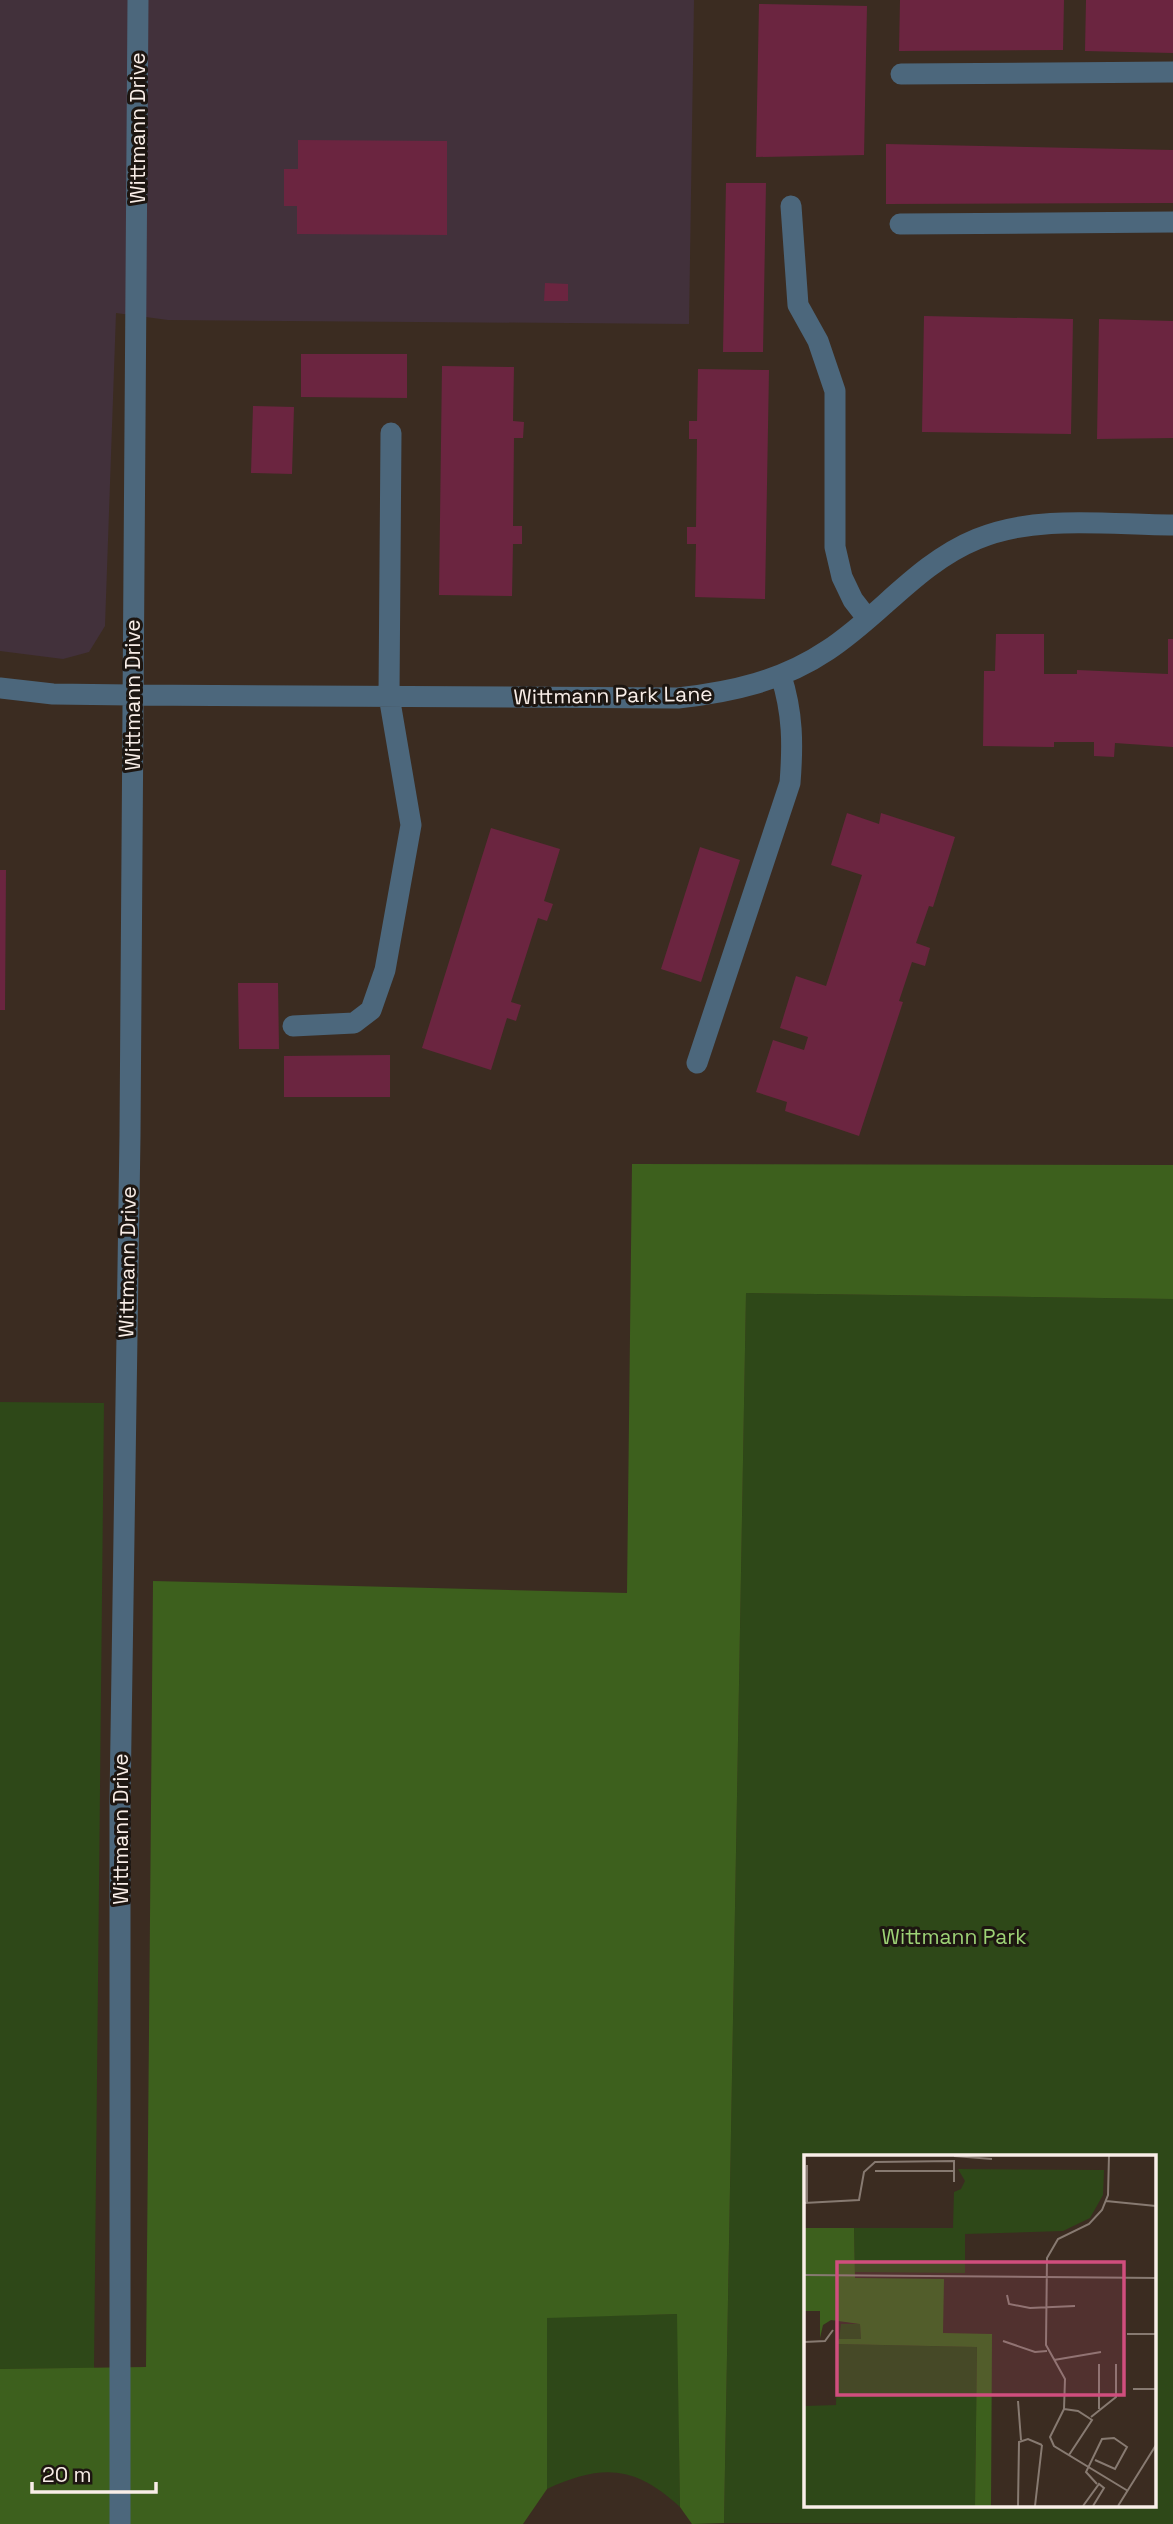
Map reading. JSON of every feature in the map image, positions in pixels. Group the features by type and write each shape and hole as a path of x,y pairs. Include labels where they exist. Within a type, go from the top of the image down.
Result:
{"street":[{"name":"Wittmann Drive","path":"120,2524 120,1802 130,1121 138,0"},
{"path":"901,74 1173,72"},
{"path":"791,206 798,305 818,341 835,391 835,547 842,578 853,600 867,618"},
{"path":"900,224 1173,222"},
{"path":"293,1026 354,1023 372,1010 385,970 411,825 389,696 391,433"},
{"name":"Wittmann Park Lane","path":"0,688 53,694 678,698 730,692 781,676 829,650 931,565 978,538 1030,525 1173,525"},
{"path":"697,1063 790,783 793,741 790,704 781,676"}],"shaded area":[{"path":"0,0 694,0 689,324 168,320 116,313 105,626 89,652 63,659 0,651"}],"green space":[{"path":"632,1164 1173,1165 1173,1299 746,1293 724,2523 692,2524 680,2507 677,2314 547,2318 547,2489 523,2524 0,2524 0,2369 146,2367 153,1581 627,1593"},
{"name":"Wittmann Park","path":"746,1293 1173,1299 1173,2524 724,2523"},
{"path":"0,1402 104,1403 94,2368 0,2369"},
{"path":"678,2314 680,2507 648,2483 617,2473 585,2475 547,2489 547,2317"}],"building":[{"path":"900,0 1064,0 1063,50 899,51"},
{"path":"1086,0 1173,0 1173,53 1085,51"},
{"path":"759,4 867,6 864,155 756,157"},
{"path":"298,140 447,141 447,235 297,234 297,206 284,206 284,169 298,169"},
{"path":"886,144 1173,150 1173,203 886,204"},
{"path":"726,183 766,183 763,352 723,352"},
{"path":"545,283 568,284 568,301 544,301"},
{"path":"924,316 1073,319 1071,434 922,432"},
{"path":"1099,319 1173,321 1173,438 1097,439"},
{"path":"301,354 407,354 407,398 301,397"},
{"path":"442,366 514,367 513,421 524,422 523,438 514,438 513,526 522,526 522,544 513,544 512,596 439,595"},
{"path":"698,369 769,370 765,599 695,597 696,544 687,544 687,527 696,527 697,439 689,439 689,421 697,421"},
{"path":"253,406 294,407 292,474 251,473"},
{"path":"996,634 1044,634 1044,674 1077,674 1077,670 1168,674 1168,639 1173,639 1173,747 1115,743 1114,757 1094,756 1094,742 1054,742 1054,747 983,746 984,671 995,671"},
{"path":"847,813 879,824 881,813 955,837 933,907 929,906 916,943 930,948 925,966 912,962 899,1001 903,1002 859,1136 785,1111 787,1102 756,1092 773,1040 804,1050 808,1037 780,1028 796,976 826,986 862,875 831,865"},
{"path":"491,828 560,849 544,901 553,904 547,921 538,918 511,1002 521,1005 516,1021 507,1018 491,1070 422,1048"},
{"path":"700,847 740,860 701,982 661,969"},
{"path":"0,870 6,870 5,1010 0,1010"},
{"path":"238,983 278,983 279,1049 239,1049"},
{"path":"390,1055 390,1097 284,1097 284,1056"}]}
